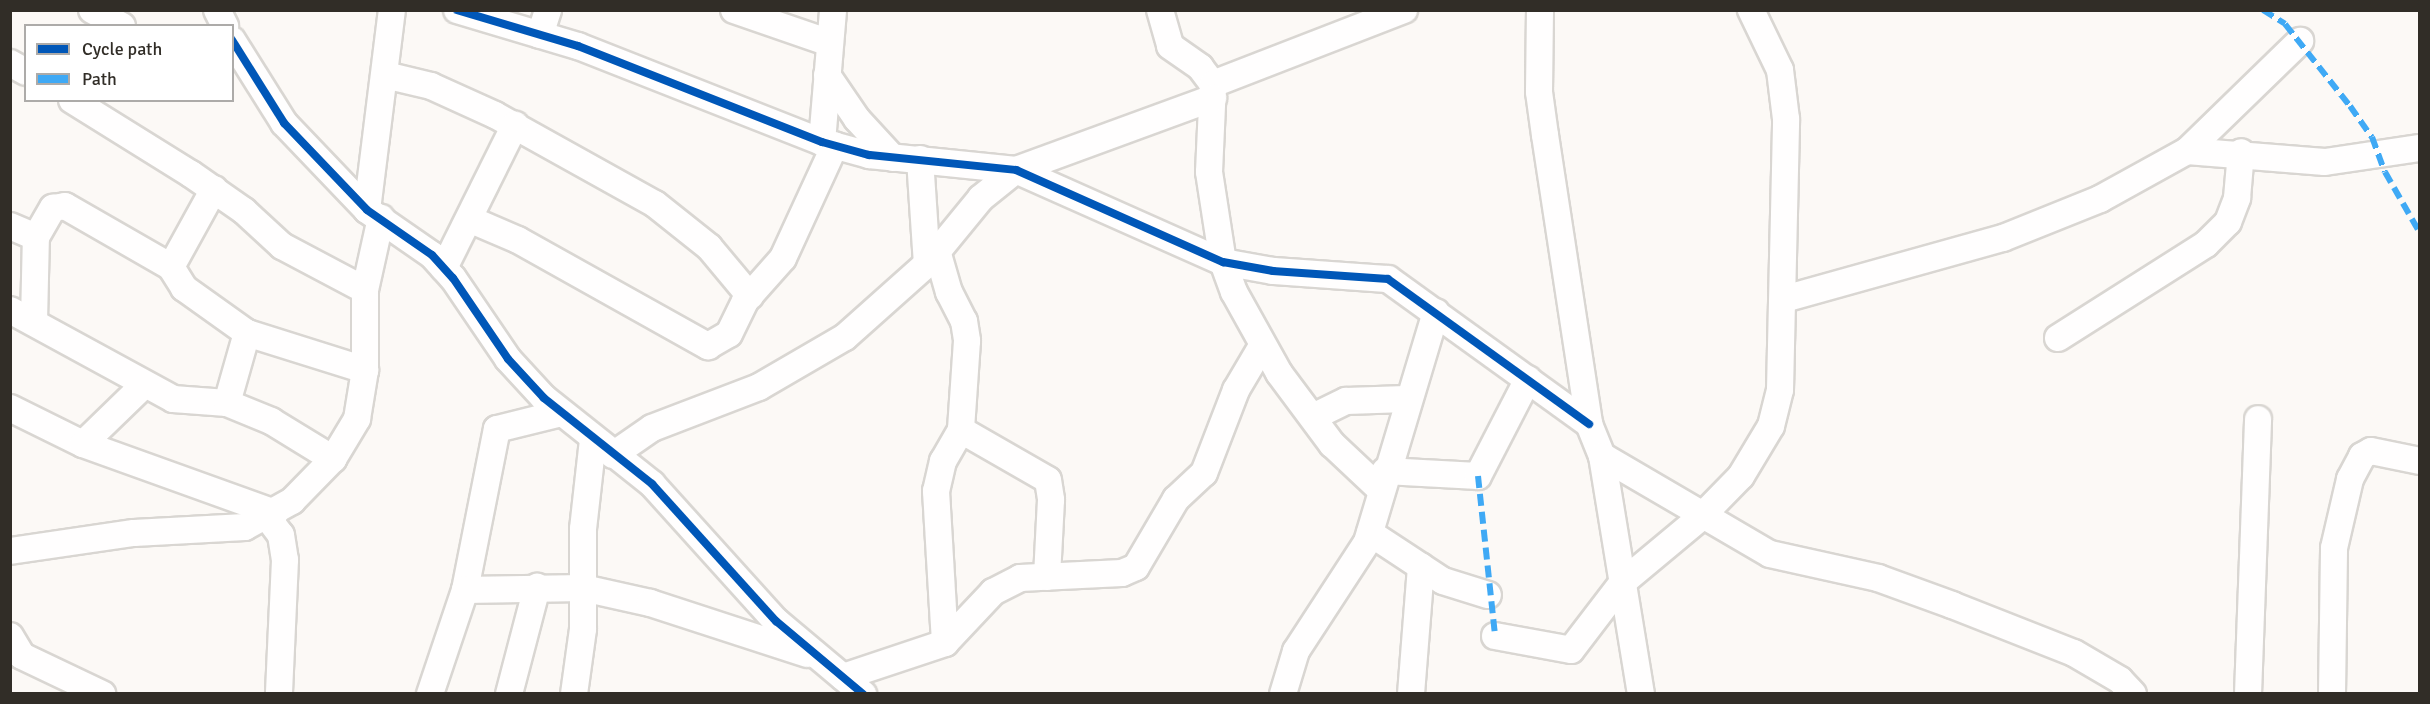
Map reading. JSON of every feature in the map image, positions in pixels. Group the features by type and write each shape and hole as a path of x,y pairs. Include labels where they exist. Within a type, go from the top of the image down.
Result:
{"street":[{"path":"92,10 118,24"},
{"path":"217,10 224,24"},
{"path":"10,551 134,533 225,530 272,515 333,459 357,419 365,370 365,290 392,10"},
{"path":"457,10 486,14 828,144 893,158 1016,170 1223,262 1273,271 1376,275 1436,312 1474,345 1528,379 1590,424"},
{"path":"540,35 548,10"},
{"path":"734,10 827,42"},
{"path":"469,219 616,294 702,346 726,337 750,296 771,276 799,229 828,144 827,42 833,10"},
{"path":"1160,10 1170,46 1200,67 1213,91 1209,172 1223,262 1262,346 1332,444 1382,480 1478,476 1528,379"},
{"path":"613,454 652,428 801,365 845,337 933,259 981,198 1016,170 1213,91 1404,10"},
{"path":"1540,10 1539,92 1590,424 1602,456 1641,693"},
{"path":"1495,636 1571,650 1623,582 1701,517 1757,456 1771,426 1780,390 1784,299 1786,119 1780,70 1751,10"},
{"path":"1784,299 2002,238 2100,199 2187,151 2300,41"},
{"path":"234,43 284,123 374,214 444,268 508,359 561,413 652,484 776,621 854,688 945,643 993,592 1020,578 1122,573 1136,567 1172,504 1204,473 1236,390 1262,346"},
{"path":"10,63 24,71"},
{"path":"234,73 260,84"},
{"path":"385,75 431,86 515,125 679,221 709,247 750,296"},
{"path":"827,75 848,109 893,158"},
{"path":"75,102 214,189 282,246 365,290"},
{"path":"444,268 515,125"},
{"path":"2187,151 2241,152 2325,162 2420,148"},
{"path":"2058,338 2206,244 2228,222 2237,198 2241,152"},
{"path":"920,159 933,259 964,321 961,430 943,461 936,491 945,643"},
{"path":"171,267 214,189"},
{"path":"34,322 36,237 53,208 65,206 171,267 184,288 210,310 247,333 365,370"},
{"path":"10,226 36,237"},
{"path":"10,310 180,401 227,403 271,421 333,459"},
{"path":"1283,693 1296,651 1370,533 1382,480 1406,399 1436,312"},
{"path":"227,403 247,333"},
{"path":"83,444 145,384"},
{"path":"1313,417 1346,401 1406,399"},
{"path":"10,408 83,444 272,515 281,535 285,560 279,693"},
{"path":"430,693 465,590 497,429 561,413"},
{"path":"2248,693 2258,419"},
{"path":"961,430 1048,480 1052,500 1047,577"},
{"path":"574,693 583,588 582,529 593,440"},
{"path":"2332,693 2334,548 2350,479 2362,456 2371,451 2420,461"},
{"path":"1602,456 1701,517 1770,554 1878,578 2074,652 2120,680 2133,693"},
{"path":"1370,533 1443,581 1488,595"},
{"path":"1411,693 1416,670 1420,566"},
{"path":"509,693 537,587"},
{"path":"465,590 583,588 685,614 820,658"},
{"path":"10,636 22,656 102,693"}],"marked path":[{"path":"2263,10 2285,24 2372,137 2385,172 2420,233"},
{"path":"1478,476 1495,636"}],"cycle path":[{"path":"457,10 578,46 822,142 869,155 1016,170 1223,262 1273,271 1388,279 1589,424"},
{"path":"234,43 284,123 367,210 432,255 453,278 508,359 544,398 652,484 776,621 863,694"}]}
